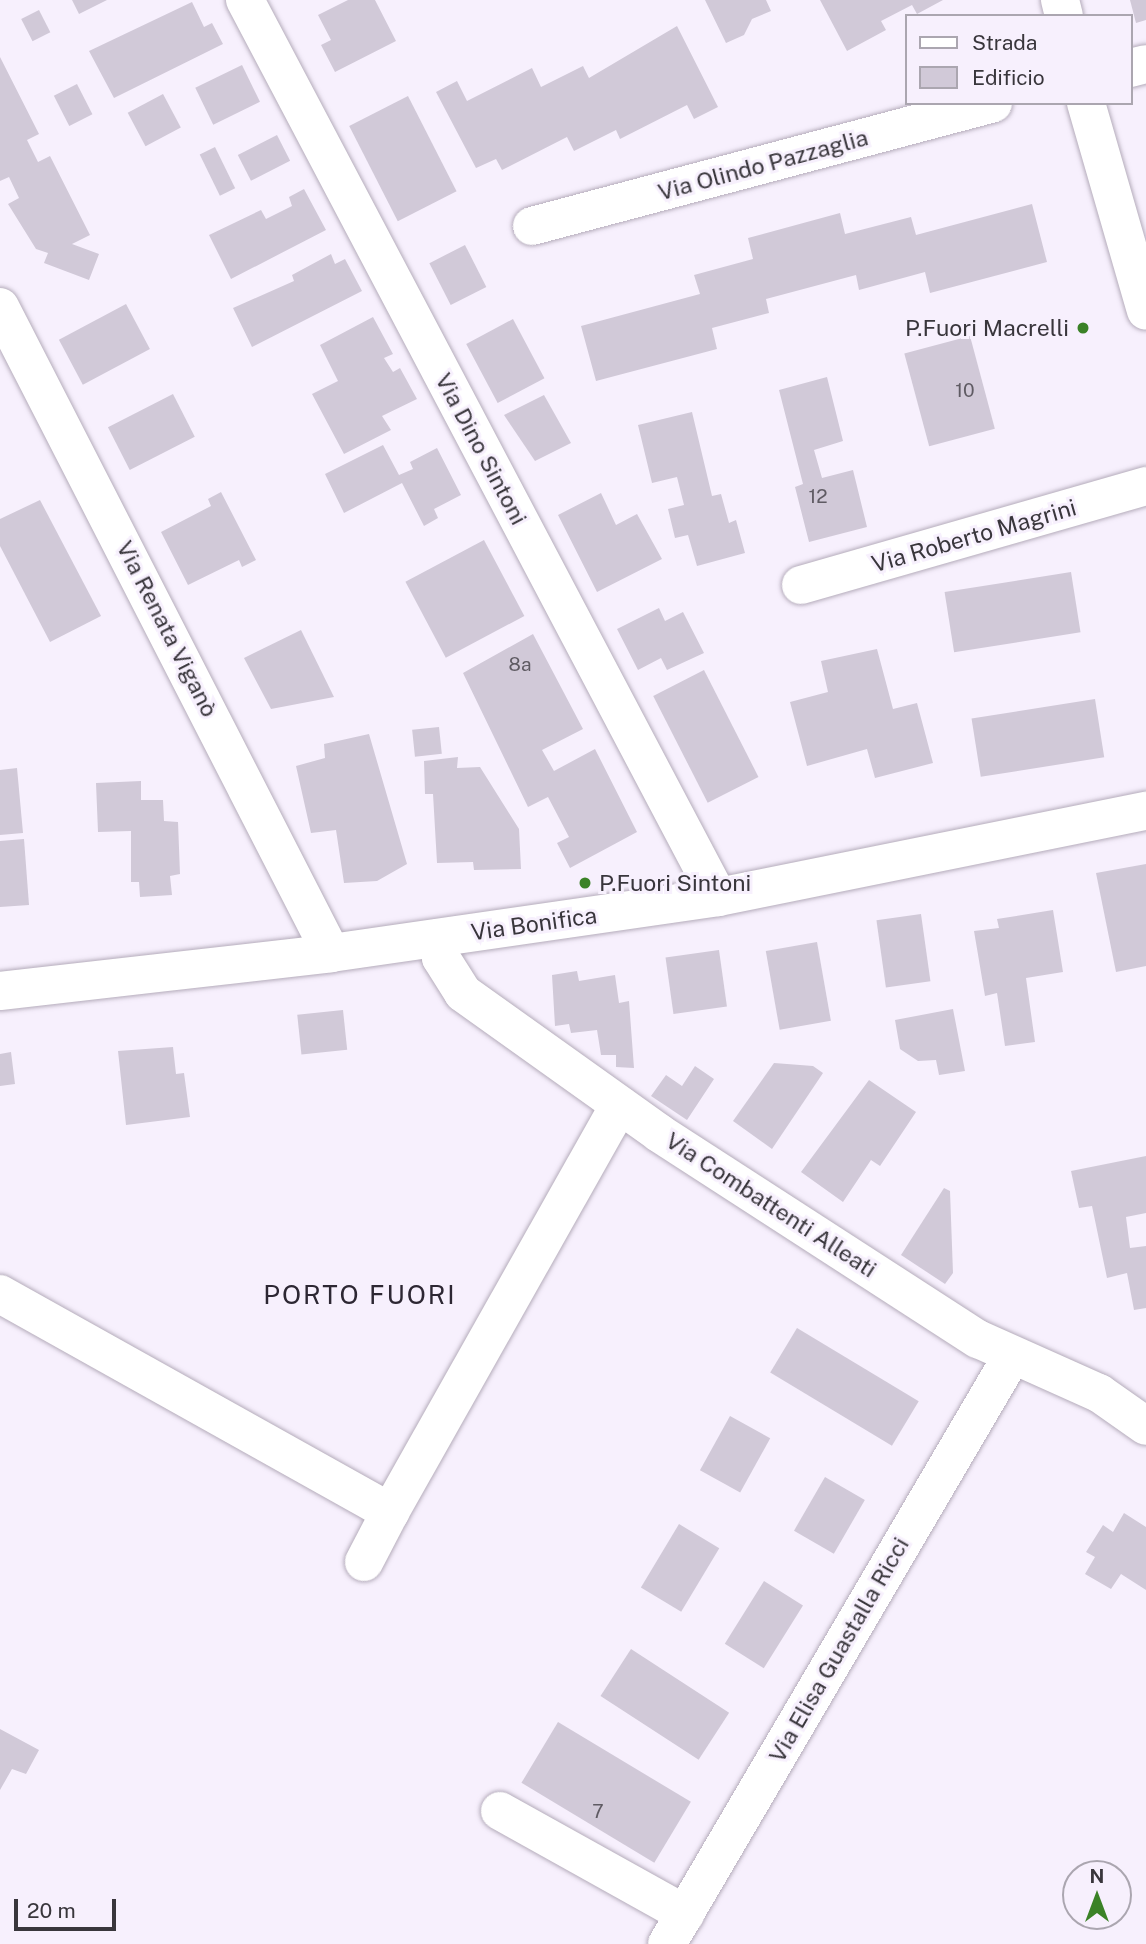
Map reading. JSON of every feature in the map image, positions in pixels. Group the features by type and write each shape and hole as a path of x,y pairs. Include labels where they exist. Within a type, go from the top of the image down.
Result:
{"street":[{"name":"Via Dino Sintoni","path":"245,0 718,897"},
{"name":"Via Olindo Pazzaglia","path":"531,226 985,105"},
{"path":"1087,105 1146,311"},
{"name":"Via Renata Viganò","path":"0,307 331,953"},
{"name":"Via Roberto Magrini","path":"802,586 1146,486"},
{"name":"Via Bonifica","path":"0,990 331,953 718,897 1146,811"},
{"name":"Via Combattenti Alleati","path":"439,938 441,958 463,993 619,1105 1012,1356 1099,1393 1146,1426"},
{"path":"364,1562 619,1105"},
{"path":"0,1294 390,1513"},
{"name":"Via Elisa Guastalla Ricci","path":"676,1929 1012,1356"},
{"path":"500,1811 676,1929"}],"building":[{"path":"72,0 107,0 79,14"},
{"path":"348,0 375,0 396,41 335,72 321,45 331,40 318,15"},
{"path":"705,0 766,0 771,11 752,19 744,35 726,43"},
{"path":"820,0 943,0 917,14 912,5 881,21 886,30 847,51"},
{"path":"1130,0 1146,0 1146,20 1136,23"},
{"path":"192,2 204,27 212,23 223,44 114,98 89,51"},
{"path":"39,10 50,32 33,41 21,19"},
{"path":"677,26 718,107 694,119 687,105 620,139 616,130 574,151 567,137 502,170 496,159 476,168 436,92 457,81 467,101 532,68 541,87 583,66 589,78"},
{"path":"0,57 39,134 27,140 38,162 50,156 90,235 72,244 99,254 89,280 44,263 48,253 36,249 8,204 19,198 9,177 0,181"},
{"path":"242,65 260,102 213,125 195,88"},
{"path":"77,84 92,114 69,126 54,96"},
{"path":"163,94 181,128 146,146 128,113"},
{"path":"408,96 457,191 398,221 349,126"},
{"path":"277,135 290,161 251,181 238,155"},
{"path":"215,147 235,188 220,196 200,154"},
{"path":"304,189 326,230 231,279 209,235 261,210 266,219 292,206 289,197"},
{"path":"1032,204 1047,262 930,293 925,272 859,290 856,275 766,299 769,313 712,328 717,349 596,381 581,326 700,294 694,275 753,259 748,238 840,213 845,234 911,217 916,235"},
{"path":"465,245 486,287 451,305 429,263"},
{"path":"331,254 335,264 345,259 362,291 252,347 233,308 294,281 292,275"},
{"path":"126,304 150,349 83,385 59,340"},
{"path":"373,317 393,354 384,358 393,372 400,368 417,399 382,416 391,430 344,454 312,394 338,381 320,345"},
{"path":"513,319 544,378 498,403 466,344"},
{"path":"970,336 995,429 929,446 904,354"},
{"path":"827,377 843,441 814,450 822,478 853,470 867,527 809,542 795,487 803,484 779,390"},
{"path":"173,394 195,437 130,470 108,427"},
{"path":"544,395 571,443 535,461 504,415"},
{"path":"692,412 712,496 721,494 729,523 736,520 745,553 697,566 688,535 675,538 668,509 684,505 677,477 652,483 638,425"},
{"path":"383,445 399,475 413,469 410,462 437,448 461,495 434,509 438,518 424,526 402,483 344,513 325,474"},
{"path":"221,492 256,560 242,567 239,560 188,585 161,532 211,506 208,499"},
{"path":"601,493 616,525 637,514 662,559 597,592 558,515"},
{"path":"40,500 101,616 50,642 0,546 0,519"},
{"path":"484,540 524,616 446,658 405,582"},
{"path":"1071,572 1081,632 954,652 945,592"},
{"path":"659,608 665,621 683,612 704,653 667,670 661,658 638,670 617,629"},
{"path":"301,630 334,697 271,709 244,658"},
{"path":"533,634 583,729 542,750 554,771 595,749 637,832 570,868 557,843 569,837 548,797 528,807 463,673"},
{"path":"877,649 893,709 917,703 933,763 875,778 867,749 807,766 790,702 828,692 821,661"},
{"path":"704,670 758,777 708,803 653,696"},
{"path":"1095,699 1104,757 981,777 972,719"},
{"path":"439,727 442,754 415,757 412,730"},
{"path":"369,734 407,864 377,881 344,883 336,830 311,833 296,766 325,758 324,744"},
{"path":"458,757 457,768 480,767 519,829 521,869 474,870 473,862 437,863 433,794 425,794 424,761"},
{"path":"17,768 23,833 0,835 0,770"},
{"path":"141,781 141,800 163,800 164,821 178,822 180,874 170,876 172,895 140,897 139,882 131,882 131,831 98,832 96,783"},
{"path":"24,839 29,905 0,907 0,841"},
{"path":"1146,864 1146,966 1116,972 1096,873"},
{"path":"1053,910 1063,972 1026,978 1035,1042 1005,1046 997,993 985,996 974,931 999,928 997,919"},
{"path":"921,914 930,981 886,988 876,920"},
{"path":"817,942 831,1021 780,1030 766,951"},
{"path":"719,950 727,1006 673,1014 666,958"},
{"path":"577,971 579,981 615,975 619,1003 629,1001 634,1068 616,1067 616,1055 601,1055 597,1030 571,1033 569,1024 555,1026 552,975"},
{"path":"953,1009 965,1071 939,1075 936,1060 918,1061 900,1049 895,1020"},
{"path":"343,1010 347,1050 301,1055 297,1015"},
{"path":"173,1047 176,1074 184,1073 190,1117 126,1125 118,1051"},
{"path":"11,1052 15,1084 0,1086 0,1054"},
{"path":"774,1063 813,1066 823,1073 772,1149 733,1121"},
{"path":"695,1066 714,1079 687,1120 651,1096 666,1075 682,1086"},
{"path":"869,1080 916,1112 880,1166 871,1160 843,1202 801,1172"},
{"path":"1146,1156 1146,1213 1126,1217 1130,1248 1146,1246 1146,1308 1134,1310 1127,1273 1107,1278 1092,1206 1079,1208 1071,1171"},
{"path":"944,1188 950,1191 953,1273 945,1284 901,1255"},
{"path":"797,1328 919,1401 892,1446 770,1373"},
{"path":"730,1416 770,1438 740,1493 700,1470"},
{"path":"825,1477 865,1500 834,1554 794,1531"},
{"path":"1124,1513 1146,1527 1146,1590 1121,1574 1111,1589 1085,1574 1095,1557 1086,1552 1103,1525 1113,1532"},
{"path":"679,1524 719,1548 681,1612 641,1587"},
{"path":"764,1581 803,1605 764,1668 725,1644"},
{"path":"631,1649 729,1713 699,1760 601,1696"},
{"path":"558,1722 691,1802 654,1863 521,1783"},
{"path":"0,1729 39,1750 26,1774 12,1769 0,1790"}],"place":[{"name":"P.Fuori Macrelli","path":"1083,328"},
{"name":"P.Fuori Sintoni","path":"585,883"}],"district":[{"name":"PORTO FUORI","path":"360,1295"}]}
